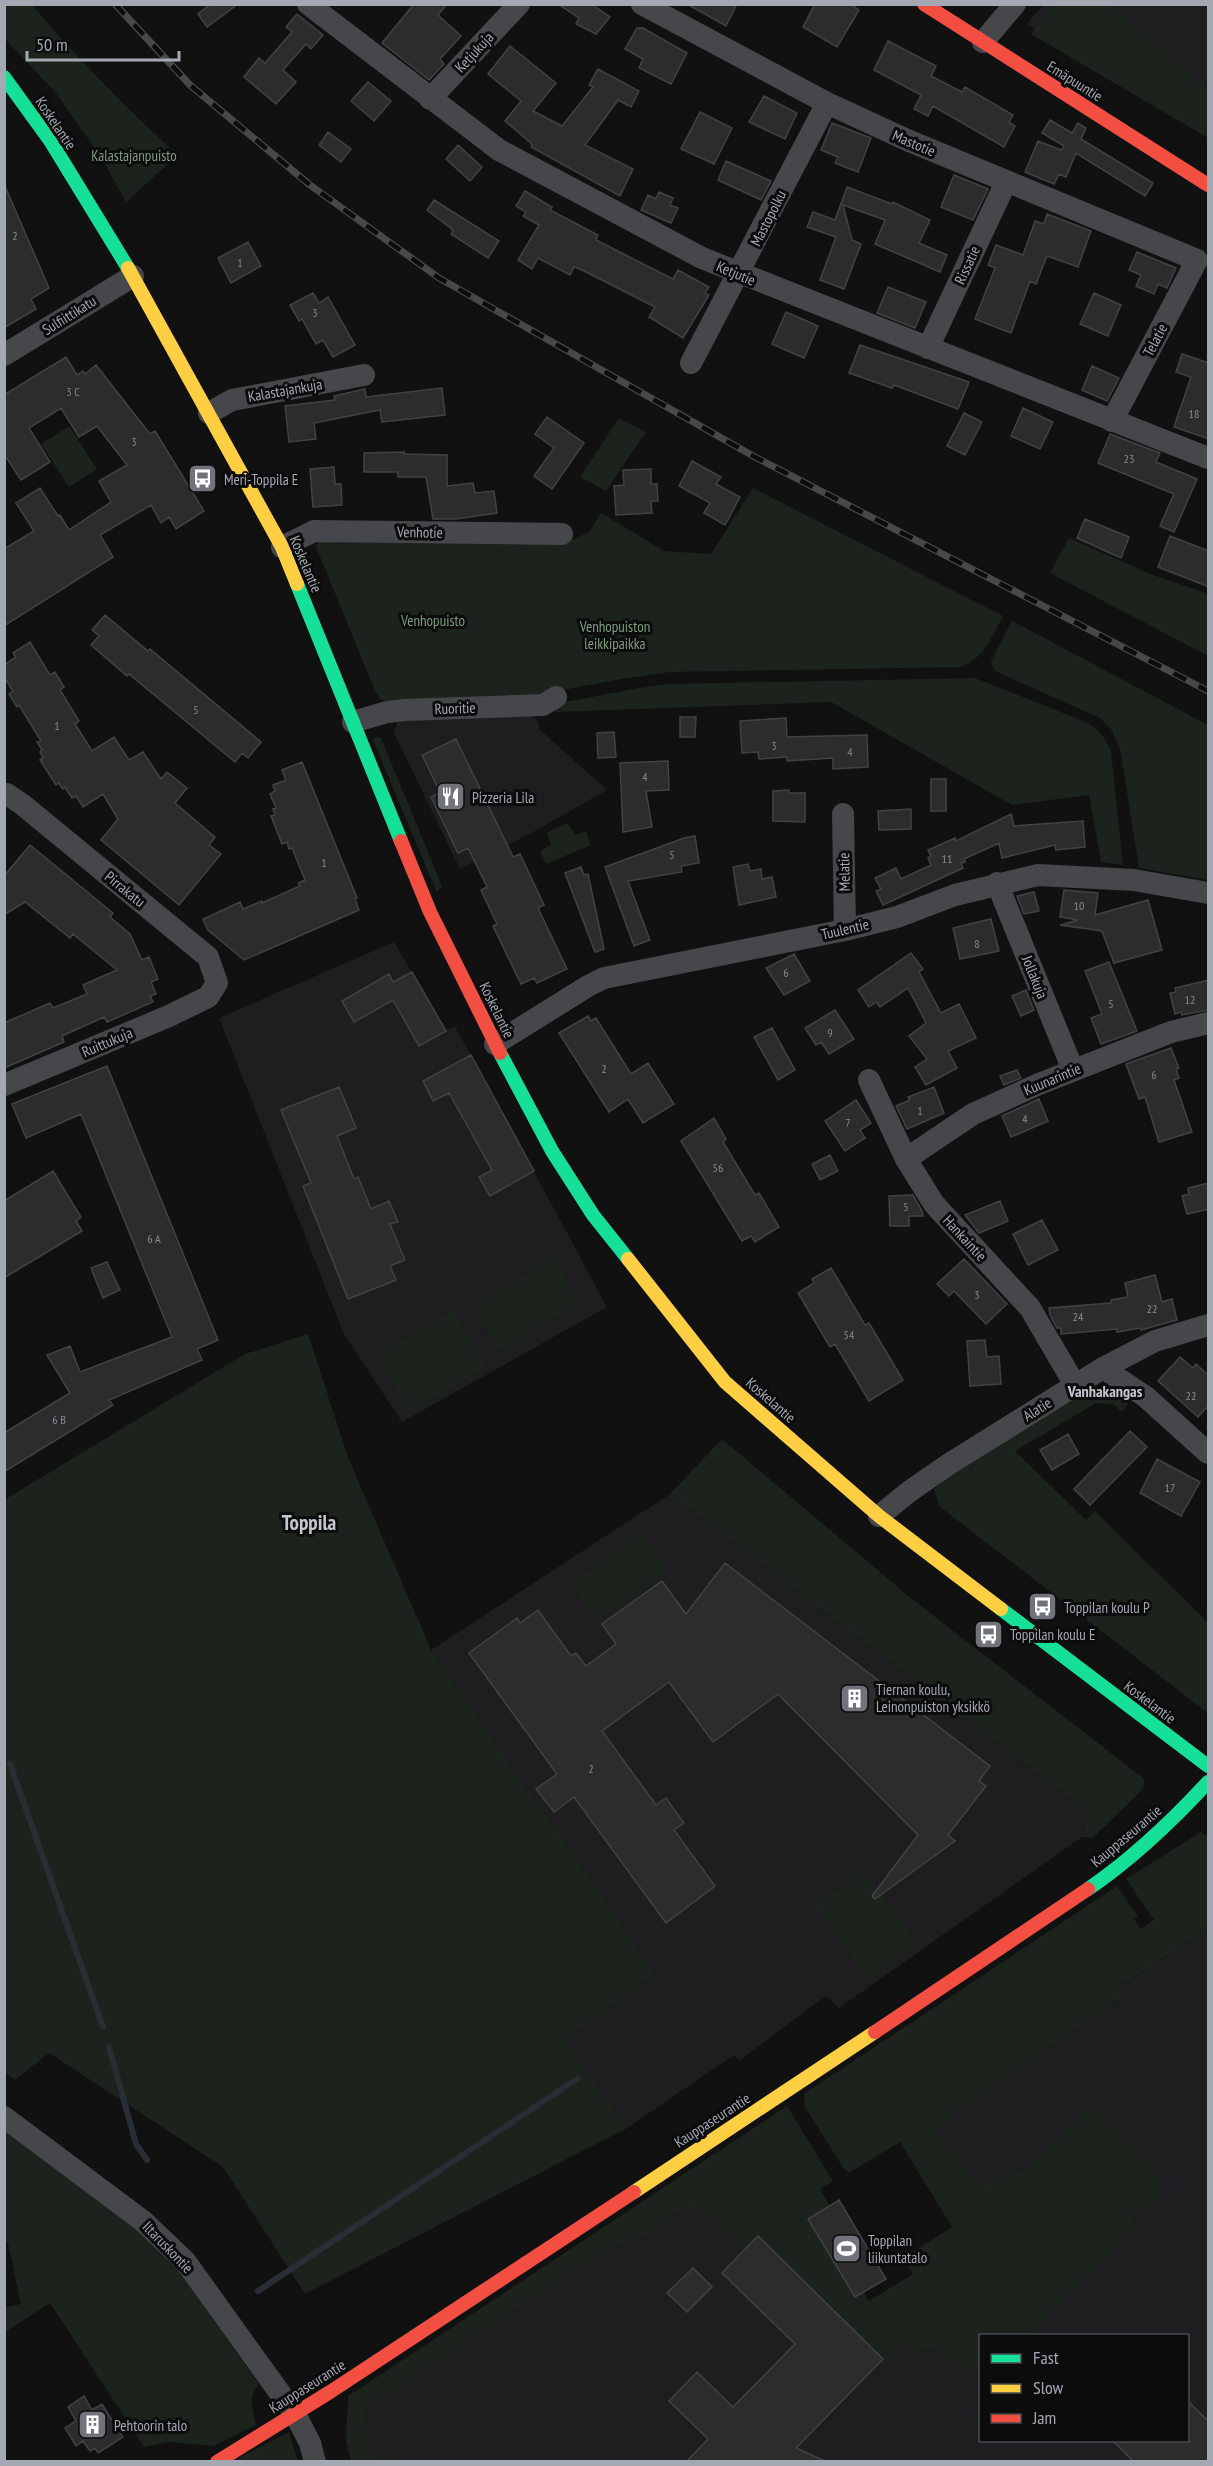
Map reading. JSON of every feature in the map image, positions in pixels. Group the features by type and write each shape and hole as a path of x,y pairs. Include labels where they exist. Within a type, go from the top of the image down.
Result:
{"main road":[{"name":"Emäpuuntie","path":"924,4 1209,185"},
{"name":"Koskelantie","path":"4,77 51,142 133,276 282,547 430,912 495,1044 552,1151 592,1215 725,1382 879,1516 1209,1766"},
{"name":"Kauppaseurantie","path":"217,2462 295,2414 848,2050 1116,1870 1185,1808 1209,1782"}],"street":[{"name":"Ketjutie","path":"308,4 499,150 702,258 739,275 1209,458"},
{"name":"Ketjukuja","path":"430,99 519,4"},
{"name":"Mastotie","path":"642,4 827,103 907,140 1197,260"},
{"path":"983,42 1015,4"},
{"name":"Mastopolku","path":"691,363 827,103"},
{"name":"Rissatie","path":"928,348 1006,182"},
{"name":"Telatie","path":"1112,421 1197,260"},
{"name":"Sulfiittikatu","path":"4,355 133,276"},
{"name":"Kalastajankuja","path":"209,412 231,400 364,375"},
{"name":"Venhotie","path":"282,547 314,531 562,534"},
{"name":"Ruoritie","path":"353,722 387,712 543,705 556,697"},
{"name":"Pirrakatu","path":"5,788 208,957 218,983 208,997"},
{"name":"Melatie","path":"843,814 845,930"},
{"name":"Tuulentie","path":"495,1044 604,978 845,930 897,917 955,895 997,883 1038,875 1134,880 1209,893"},
{"name":"Jollakuja","path":"997,883 1073,1070"},
{"name":"Ruittukuja","path":"4,1085 169,1016 208,997"},
{"name":"Kuunarintie","path":"906,1159 973,1114 1073,1070 1171,1032 1209,1023"},
{"name":"Hankaintie","path":"869,1080 906,1159 934,1204 1030,1308 1075,1385"},
{"name":"Alatie","path":"879,1516 932,1476 1103,1368 1155,1341 1209,1325"},
{"path":"1103,1368 1146,1397 1209,1453"},
{"name":"Iltaruskontie","path":"4,2117 143,2221 185,2261 295,2414 310,2443 315,2462"}],"shaded area":[{"path":"1043,5 1208,5 1208,83 1179,117 1027,24"},
{"path":"532,715 538,722 539,729 607,790 537,830 460,869 394,733 399,717"},
{"path":"394,942 446,1030 455,1027 607,1307 402,1422 344,1334 219,1018"},
{"path":"670,1494 1088,1812 1082,1837 839,2008 826,1996 739,2061 734,2055 627,2128 564,2040 656,1973 431,1650"},
{"path":"1208,1929 1208,2461 367,2461 357,2406 698,2179 848,2325 976,2243 908,2138 1126,1994 1118,1988"}],"green space":[{"name":"Kalastajanpuisto","path":"5,4 32,5 102,82 178,155 126,202 101,157 55,92 5,39"},
{"path":"1050,5 1111,5 1200,84 1208,86 1208,138 1031,34"},
{"path":"619,418 646,432 606,491 580,477"},
{"path":"69,426 97,469 69,487 41,444"},
{"name":"Venhopuisto","path":"753,488 1003,616 982,652 961,667 671,672 526,697 389,702 380,699 376,693 316,547 318,541 575,539 590,531 601,513 664,551 711,554"},
{"path":"1069,538 1148,573 1208,594 1208,656 1050,573"},
{"path":"1012,621 1208,725 1208,880 1139,868 1120,748 1111,729 1100,718 997,672 993,668 991,661"},
{"path":"975,678 1081,720 1103,736 1111,751 1123,865 1101,862 1089,795 1012,805 831,702 555,712 555,704 668,684"},
{"path":"372,738 381,738 442,886 437,893"},
{"path":"567,823 576,835 586,831 591,845 546,864 540,851 551,845 547,833"},
{"path":"553,1257 581,1301 500,1352 472,1308"},
{"path":"452,1311 486,1367 410,1413 376,1357"},
{"path":"308,1334 348,1457 431,1650 656,1973 565,2040 627,2128 305,2294 223,2167 49,2053 15,2080 5,2072 4,1500 245,1354"},
{"path":"1108,1386 1122,1391 1130,1401 1122,1412 1113,1404 1096,1403 1015,1451 1086,1520 1095,1511 1208,1623 1208,1713 940,1507 934,1490 967,1462 1016,1430 1068,1403"},
{"path":"722,1439 912,1599 1143,1778 1145,1784 1142,1790 1093,1838 1082,1837 1088,1812 670,1494"},
{"path":"641,1534 668,1572 598,1621 571,1584"},
{"path":"1201,1832 1208,1837 1208,1929 1119,1987 1126,1994 960,2108 935,2129 935,2134 983,2187 1026,2168 1085,2111 1089,2110 1096,2112 1161,2176 1160,2196 1154,2204 1147,2212 1141,2206 1130,2218 1135,2224 1125,2236 1031,2334 979,2334 979,2366 972,2371 965,2372 934,2347 922,2349 918,2354 906,2342 886,2362 759,2237 745,2251 705,2210 693,2207 677,2211 661,2220 644,2237 611,2246 594,2256 363,2410 372,2461 351,2461 346,2440 348,2396 787,2106 833,2181 820,2189 830,2206 855,2297 863,2292 869,2301 913,2274 903,2258 952,2227 900,2142 849,2173 844,2169 805,2107 804,2094 1117,1886 1138,1916 1134,1919 1141,1929 1154,1920 1126,1879"},
{"path":"864,1871 916,1942 868,1978 815,1907"},
{"path":"4,2128 161,2246 259,2384 252,2398 256,2425 213,2446 169,2442 144,2447 50,2303 5,2332 5,2307 21,2304 8,2243 5,2239"},
{"path":"289,2432 298,2461 231,2462"}],"building":[{"path":"211,4 238,4 207,27 198,14"},
{"path":"414,4 447,4 438,15 461,36 440,59 444,64 429,80 382,43"},
{"path":"558,4 591,4 610,17 596,34 576,24 579,18"},
{"path":"687,4 737,4 726,26"},
{"path":"815,4 850,4 859,10 837,47 803,27"},
{"path":"297,14 323,35 311,49 306,44 283,70 296,82 276,104 244,77 259,58 265,63 292,32 286,27"},
{"path":"637,28 643,28 687,53 671,84 639,68 643,59 625,49"},
{"path":"888,41 936,66 931,76 962,92 965,87 1013,115 1009,122 1015,126 1004,147 933,106 928,116 914,109 921,95 874,70"},
{"path":"510,46 556,83 533,111 562,126 593,87 589,85 598,69 639,91 631,107 618,100 585,145 633,169 620,196 531,147 532,144 505,121 521,101 488,74"},
{"path":"368,82 391,101 374,121 351,101"},
{"path":"764,96 797,113 785,139 749,122"},
{"path":"700,112 732,128 714,164 681,149"},
{"path":"1050,120 1072,133 1078,123 1086,128 1081,139 1153,183 1145,196 1076,153 1066,177 1059,174 1054,184 1025,172 1038,141 1061,150 1064,146 1042,133"},
{"path":"832,123 871,138 858,172 835,163 838,157 821,150"},
{"path":"328,132 351,149 341,162 319,145"},
{"path":"458,145 482,167 470,181 446,159"},
{"path":"726,161 771,181 761,200 718,180"},
{"path":"954,175 988,189 973,220 941,207"},
{"path":"4,184 49,288 31,299 36,309 4,328"},
{"path":"847,187 892,204 893,202 930,220 919,243 947,255 940,272 875,244 885,220 843,205 852,240 861,244 844,289 820,280 836,237 807,227 813,212 835,220"},
{"path":"525,191 552,207 550,210 598,235 596,240 673,279 678,270 709,287 705,293 709,295 683,338 649,317 655,307 580,269 574,267 570,275 538,258 532,269 518,260 539,225 523,216 526,212 516,206"},
{"path":"659,192 673,198 670,205 678,208 671,223 641,210 648,195 656,199"},
{"path":"434,200 499,241 488,258 451,234 453,230 427,210"},
{"path":"1047,214 1091,231 1078,267 1047,256 1036,284 1030,281 1011,333 975,319 995,268 988,265 996,245 1023,255 1035,221 1044,224"},
{"path":"248,242 261,266 231,283 218,258"},
{"path":"1137,252 1176,268 1167,288 1158,284 1154,294 1136,286 1141,275 1129,270"},
{"path":"888,287 926,302 915,328 877,313"},
{"path":"313,293 319,303 328,297 355,345 333,357 323,340 316,344 302,319 299,321 290,305"},
{"path":"1094,293 1121,305 1108,336 1080,324"},
{"path":"786,312 818,326 804,358 772,344"},
{"path":"860,345 969,382 958,409 894,385 892,388 849,373"},
{"path":"1182,354 1209,363 1209,439 1174,427 1191,377 1176,372"},
{"path":"66,357 77,375 83,371 85,374 96,365 150,434 155,431 204,511 176,529 169,517 161,523 151,505 100,535 113,557 4,626 4,549 34,531 16,503 40,488 69,530 111,502 99,481 127,465 97,426 79,437 61,408 29,428 50,462 21,480 4,454 4,395"},
{"path":"1092,366 1119,378 1107,401 1082,390"},
{"path":"442,388 445,415 382,422 380,410 314,423 316,439 289,442 285,406 335,400 334,396 365,389 366,397"},
{"path":"1023,408 1053,422 1040,449 1011,436"},
{"path":"964,413 982,422 965,455 947,446"},
{"path":"547,417 584,443 552,489 534,476 554,448 535,434"},
{"path":"1110,434 1160,453 1156,462 1197,479 1174,532 1160,526 1174,494 1098,463"},
{"path":"404,452 404,454 447,455 447,486 473,483 475,493 494,491 497,513 456,519 433,519 426,477 398,477 398,472 364,472 364,453"},
{"path":"692,461 721,477 716,484 740,497 725,525 704,513 710,503 679,486"},
{"path":"334,467 335,484 341,484 342,505 313,507 310,469"},
{"path":"651,469 651,484 657,484 658,501 651,501 652,513 616,515 614,486 624,485 623,470"},
{"path":"1085,519 1129,537 1121,558 1077,538"},
{"path":"1170,536 1209,551 1209,587 1158,567"},
{"path":"105,615 148,651 150,649 261,742 248,758 242,753 235,762 91,645 99,636 92,630"},
{"path":"30,642 50,675 55,672 64,687 60,690 79,721 75,724 92,751 114,737 129,760 143,752 161,779 167,772 187,788 175,803 215,837 209,845 221,854 179,905 101,840 118,819 103,794 83,807 76,796 72,798 65,787 63,789 59,783 56,785 40,760 43,757 40,752 42,750 37,742 41,741 19,705 17,707 9,694 13,691 4,677 4,665 16,657 13,653"},
{"path":"680,717 696,717 695,737 680,737"},
{"path":"786,718 787,737 867,735 868,767 833,769 833,758 787,761 787,757 759,759 758,752 742,753 740,721"},
{"path":"614,732 616,757 598,758 597,733"},
{"path":"456,739 513,857 520,854 544,905 538,908 567,969 537,983 534,978 521,984 493,926 497,924 481,890 487,887 468,848 458,853 431,797 440,792 422,755"},
{"path":"668,761 669,790 646,791 652,827 623,832 620,763"},
{"path":"302,762 357,898 355,899 359,910 244,960 208,930 203,919 240,902 243,909 262,901 262,903 300,886 298,883 305,880 292,848 289,849 287,842 282,844 271,816 275,815 273,809 276,808 270,794 275,791 273,785 286,780 282,770"},
{"path":"931,779 946,779 946,811 931,811"},
{"path":"789,790 789,793 805,793 805,822 773,821 773,791"},
{"path":"911,809 911,829 879,830 878,811"},
{"path":"1011,814 1014,826 1083,821 1085,847 1056,850 1055,845 1002,858 999,843 964,859 965,862 961,863 963,868 883,905 876,891 881,889 875,878 896,868 901,879 931,865 928,850 955,838 956,841"},
{"path":"695,836 699,863 681,866 682,872 628,881 650,940 634,946 605,867"},
{"path":"30,845 113,913 110,917 130,934 142,960 149,957 158,979 151,982 156,994 150,996 153,1002 107,1022 104,1017 62,1036 64,1042 4,1068 4,1023 50,1003 53,1008 87,994 83,985 117,970 73,934 70,938 25,902 4,915 4,876"},
{"path":"748,864 750,871 761,869 762,879 772,877 776,897 739,905 733,867"},
{"path":"581,867 584,875 588,874 604,949 595,952 565,873"},
{"path":"1064,890 1098,893 1095,915 1148,900 1162,950 1114,963 1102,931 1060,925 1078,920 1060,917"},
{"path":"1034,892 1039,911 1024,914 1017,896"},
{"path":"991,919 999,951 960,959 953,928"},
{"path":"911,953 923,969 919,972 941,1013 959,1004 976,1038 948,1051 957,1068 926,1085 915,1067 927,1059 909,1036 926,1023 908,988 880,1007 876,1002 869,1007 858,990"},
{"path":"794,954 810,981 784,995 766,968"},
{"path":"1109,962 1137,1031 1101,1044 1091,1018 1102,1014 1085,971"},
{"path":"412,972 446,1031 419,1046 393,1000 354,1022 342,1001 389,974 393,982"},
{"path":"1209,980 1209,1010 1182,1015 1181,1012 1175,1014 1170,993 1176,992 1175,988"},
{"path":"1026,990 1034,1010 1021,1016 1012,996"},
{"path":"835,1010 854,1039 829,1054 821,1042 816,1045 805,1028"},
{"path":"588,1016 591,1021 596,1018 631,1074 648,1063 674,1104 643,1123 628,1099 609,1112 559,1033"},
{"path":"772,1028 795,1070 778,1080 754,1037"},
{"path":"1171,1048 1179,1068 1176,1069 1179,1078 1174,1080 1192,1132 1159,1142 1145,1097 1139,1099 1126,1064"},
{"path":"471,1055 534,1171 490,1196 479,1177 492,1170 449,1093 433,1101 423,1081"},
{"path":"107,1066 218,1340 197,1349 202,1360 109,1400 113,1405 4,1472 4,1433 70,1393 47,1355 70,1346 80,1372 172,1337 81,1114 26,1138 12,1104"},
{"path":"1017,1070 1021,1078 1004,1085 1000,1076"},
{"path":"339,1087 356,1128 337,1136 354,1179 358,1177 371,1209 389,1201 398,1222 390,1224 405,1260 390,1266 396,1280 348,1299 303,1186 311,1183 281,1110"},
{"path":"934,1087 944,1113 907,1129 896,1106 910,1100 908,1097"},
{"path":"1039,1099 1048,1121 1011,1137 1002,1116"},
{"path":"856,1100 871,1123 860,1130 865,1138 845,1151 825,1121"},
{"path":"714,1118 726,1139 723,1142 755,1195 759,1193 779,1227 755,1242 751,1236 742,1241 681,1141"},
{"path":"830,1155 838,1171 820,1180 812,1164"},
{"path":"53,1171 81,1217 76,1221 82,1231 4,1278 4,1201"},
{"path":"1209,1183 1209,1209 1187,1214 1182,1196 1189,1194 1188,1188"},
{"path":"913,1195 923,1216 909,1216 909,1226 890,1226 889,1196"},
{"path":"1000,1201 1008,1221 979,1233 965,1215"},
{"path":"1042,1220 1058,1250 1028,1265 1013,1234"},
{"path":"964,1259 1007,1304 986,1324 954,1291 949,1296 937,1284"},
{"path":"107,1262 120,1290 103,1298 91,1268"},
{"path":"831,1268 865,1325 869,1323 903,1380 869,1401 835,1344 830,1347 798,1293 814,1283 812,1279"},
{"path":"1155,1275 1162,1302 1172,1299 1177,1320 1141,1330 1140,1328 1117,1332 1117,1329 1061,1334 1061,1328 1057,1328 1050,1315 1049,1308 1111,1303 1111,1300 1128,1297 1125,1283"},
{"path":"985,1340 987,1357 999,1356 1001,1384 970,1386 967,1341"},
{"path":"1180,1357 1193,1368 1196,1364 1209,1376 1209,1405 1198,1417 1158,1381"},
{"path":"1130,1431 1147,1447 1090,1505 1074,1489"},
{"path":"1068,1434 1079,1454 1052,1470 1040,1450"},
{"path":"1157,1459 1200,1482 1181,1516 1140,1493"},
{"path":"725,1563 990,1766 979,1781 986,1786 948,1835 955,1841 875,1899 872,1896 918,1835 778,1694 713,1742 669,1682 602,1731 656,1805 666,1798 684,1823 674,1830 715,1886 666,1923 574,1797 554,1812 536,1789 557,1774 469,1653 517,1618 520,1623 538,1610 571,1656 576,1653 586,1666 616,1644 602,1624 662,1581 686,1614"},
{"name":"Toppilan liikuntatalo","path":"839,2200 886,2279 855,2297 808,2219"},
{"path":"758,2236 883,2359 796,2448 827,2462 686,2462 708,2439 669,2401 697,2372 733,2407 795,2344 722,2273"},
{"path":"693,2268 712,2287 687,2312 667,2293"},
{"name":"Pehtoorin talo","path":"84,2396 92,2410 102,2404 123,2437 98,2453 95,2448 90,2451 83,2441 76,2446 65,2428 76,2421 68,2407"},
{"path":"1189,2402 1209,2422 1209,2462 1134,2462 1114,2442 1189,2442"}],"waterway":[{"path":"10,1764 103,2027"},
{"path":"109,2047 136,2144 147,2160"},
{"path":"258,2291 577,2079"}],"railway":[{"path":"115,4 190,85 310,185 439,278 755,457 1208,691"}],"traffic: fast":[{"path":"4,77 51,142 128,268"},
{"path":"297,584 401,841"},
{"path":"500,1053 552,1151 593,1215 628,1259"},
{"path":"1001,1609 1208,1766"},
{"path":"1088,1889 1151,1839 1208,1782"}],"traffic: slow":[{"path":"128,268 282,547 297,584"},
{"path":"628,1259 725,1382 879,1516 1001,1609"},
{"path":"634,2192 875,2032"}],"traffic: jam":[{"path":"924,4 1208,185"},
{"path":"401,841 430,912 500,1053"},
{"path":"875,2032 1088,1889"},
{"path":"217,2462 330,2392 634,2192"}],"place":[{"name":"Meri-Toppila E","path":"203,479"},
{"name":"Pizzeria Lila","path":"451,797"},
{"name":"Toppilan koulu P","path":"1043,1607"},
{"name":"Toppilan koulu E","path":"989,1634"},
{"name":"Tiernan koulu, Leinonpuiston yksikkö","path":"855,1698"},
{"name":"Toppilan liikuntatalo","path":"847,2249"},
{"name":"Pehtoorin talo","path":"93,2425"}],"district":[{"name":"Vanhakangas","path":"1105,1391"},
{"name":"Toppila","path":"309,1522"}],"park label":[{"name":"Venhopuiston leikkipaikka","path":"615,634"}]}
